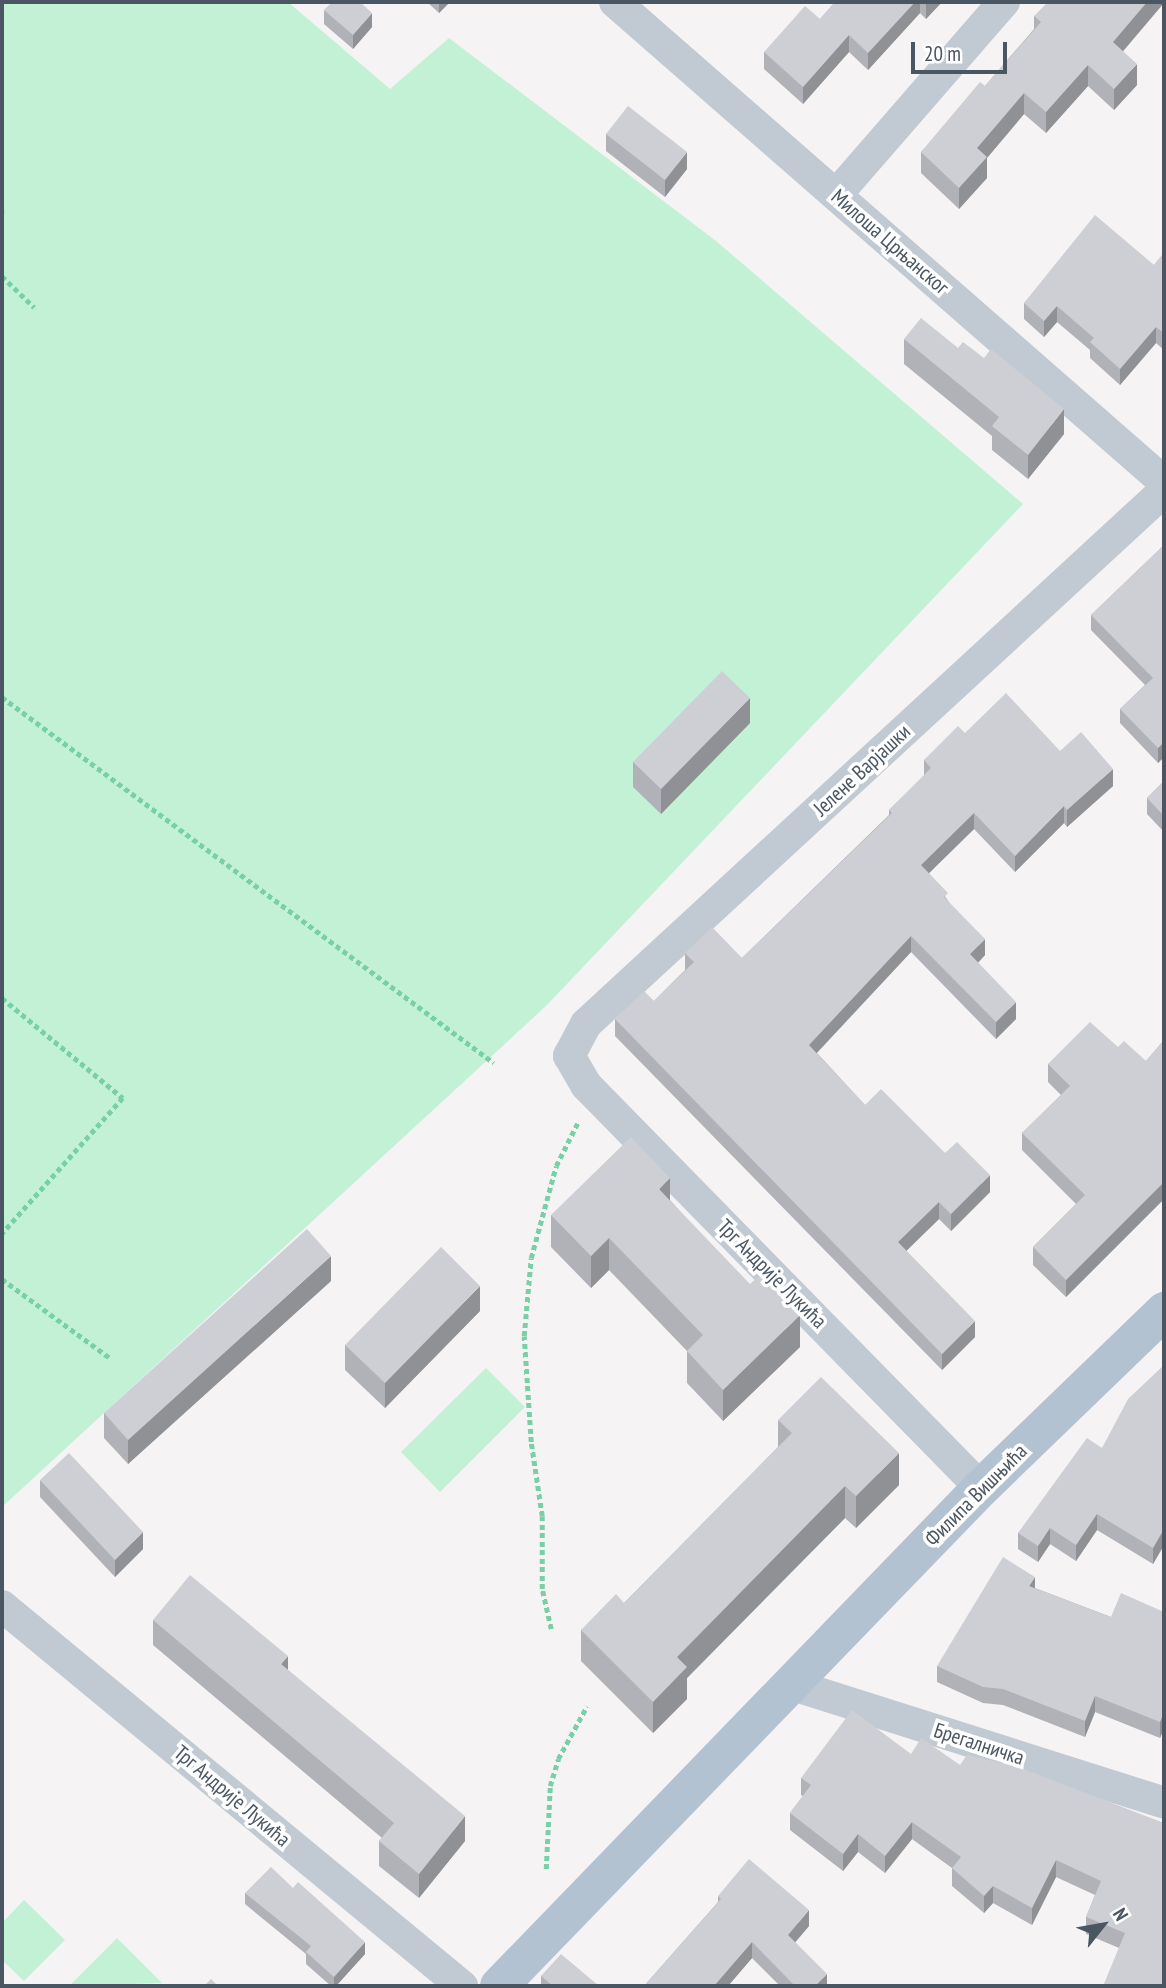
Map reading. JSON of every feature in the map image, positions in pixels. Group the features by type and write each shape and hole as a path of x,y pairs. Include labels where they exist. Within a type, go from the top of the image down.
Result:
{"main road":[{"name":"Филипа Вишњића","path":"793,1685 981,1488 1164,1311"},
{"path":"499,1986 793,1685"}],"street":[{"name":"Милоша Црњанског","path":"615,2 1164,482"},
{"path":"836,195 1004,2"},
{"name":"Јелене Варјашки","path":"569,1056 586,1024 1164,491"},
{"name":"Трг Андрије Лукића","path":"569,1056 595,1094 981,1488"},
{"name":"Трг Андрије Лукића","path":"2,1606 463,1986"},
{"name":"Брегалничка","path":"793,1685 1164,1803"}],"path":[{"path":"2,209 2,216"},
{"path":"2,276 34,306"},
{"path":"2,698 494,1063"},
{"path":"2,998 123,1098 2,1234"},
{"path":"551,1629 542,1589 542,1516 531,1442 524,1336 531,1258 556,1166 595,1094"},
{"path":"2,1279 110,1358"},
{"path":"547,1869 550,1786 558,1759 587,1706"}],"green space":[{"path":"2,2 288,2 390,89 449,38 716,241 1023,504 546,1006 2,1507"},
{"path":"486,1368 525,1407 440,1492 401,1452"},
{"path":"24,1900 65,1940 24,1981 2,1960 2,1923"},
{"path":"117,1938 162,1983 69,1986"}],"building":[{"path":"332,2 360,2 372,13 353,35 324,10"},
{"path":"835,2 915,2 868,53 849,35 803,87 764,52 805,6 820,19"},
{"path":"1048,2 1147,2 1113,42 1137,64 1114,89 1088,65 1046,112 1024,93 977,148 987,157 959,188 921,152 980,82 985,86 1041,22 1034,16"},
{"path":"628,106 687,152 665,180 606,134"},
{"path":"1095,215 1154,265 1164,253 1164,333 1156,327 1120,369 1090,342 1094,338 1057,306 1044,321 1024,303"},
{"path":"921,318 958,348 963,342 984,358 991,349 1064,409 1028,455 992,426 999,417 904,339"},
{"path":"1164,545 1164,742 1158,748 1120,709 1153,678 1091,615"},
{"path":"722,671 750,698 661,789 633,762"},
{"path":"1006,693 1060,751 1081,732 1113,769 1067,810 1064,806 1015,856 974,813 921,865 948,893 944,897 985,939 970,954 1016,1002 996,1022 911,936 809,1045 865,1105 881,1089 945,1153 957,1142 990,1175 951,1214 939,1202 898,1242 975,1321 942,1354 615,1019 644,991 654,1001 694,962 685,953 712,927 742,958 892,813 889,810 931,768 924,760 958,726 965,733"},
{"path":"1164,781 1164,816 1147,798"},
{"path":"1090,1022 1118,1047 1124,1041 1146,1061 1164,1040 1164,1182 1066,1280 1033,1247 1085,1195 1022,1133 1070,1086 1048,1064"},
{"path":"631,1137 670,1178 659,1189 750,1284 761,1274 800,1315 723,1390 687,1351 703,1335 609,1238 591,1256 551,1215"},
{"path":"307,1229 331,1256 128,1440 104,1413"},
{"path":"441,1247 480,1286 385,1383 345,1345"},
{"path":"1164,1365 1164,1529 1153,1548 1097,1514 1076,1545 1050,1528 1038,1546 1018,1533 1087,1438 1102,1448 1128,1399"},
{"path":"821,1377 899,1453 856,1496 845,1486 677,1657 687,1667 653,1702 581,1630 616,1594 624,1603 792,1433 778,1420"},
{"path":"69,1453 143,1532 115,1560 40,1480"},
{"path":"1003,1557 1035,1577 1029,1586 1111,1617 1121,1593 1164,1612 1164,1712 1160,1722 1095,1696 1085,1721 1003,1689 983,1687 937,1666"},
{"path":"190,1575 288,1656 281,1664 465,1816 419,1874 379,1841 394,1823 153,1620"},
{"path":"852,1710 911,1754 921,1738 960,1765 967,1755 1018,1767 1164,1823 1164,1986 1103,1986 1125,1933 1086,1917 1101,1881 1056,1860 1032,1908 993,1886 984,1896 952,1868 961,1857 912,1822 885,1856 858,1834 843,1854 790,1813 811,1785 801,1778"},
{"path":"749,1859 809,1910 788,1935 827,1974 815,1986 795,1986 752,1942 714,1986 644,1986 721,1899 718,1896"},
{"path":"271,1867 293,1888 298,1882 365,1942 334,1977 306,1952 311,1946 245,1893"},
{"path":"561,1954 599,1986 553,1986 541,1976"},
{"path":"211,1979 218,1986 204,1986"}]}
